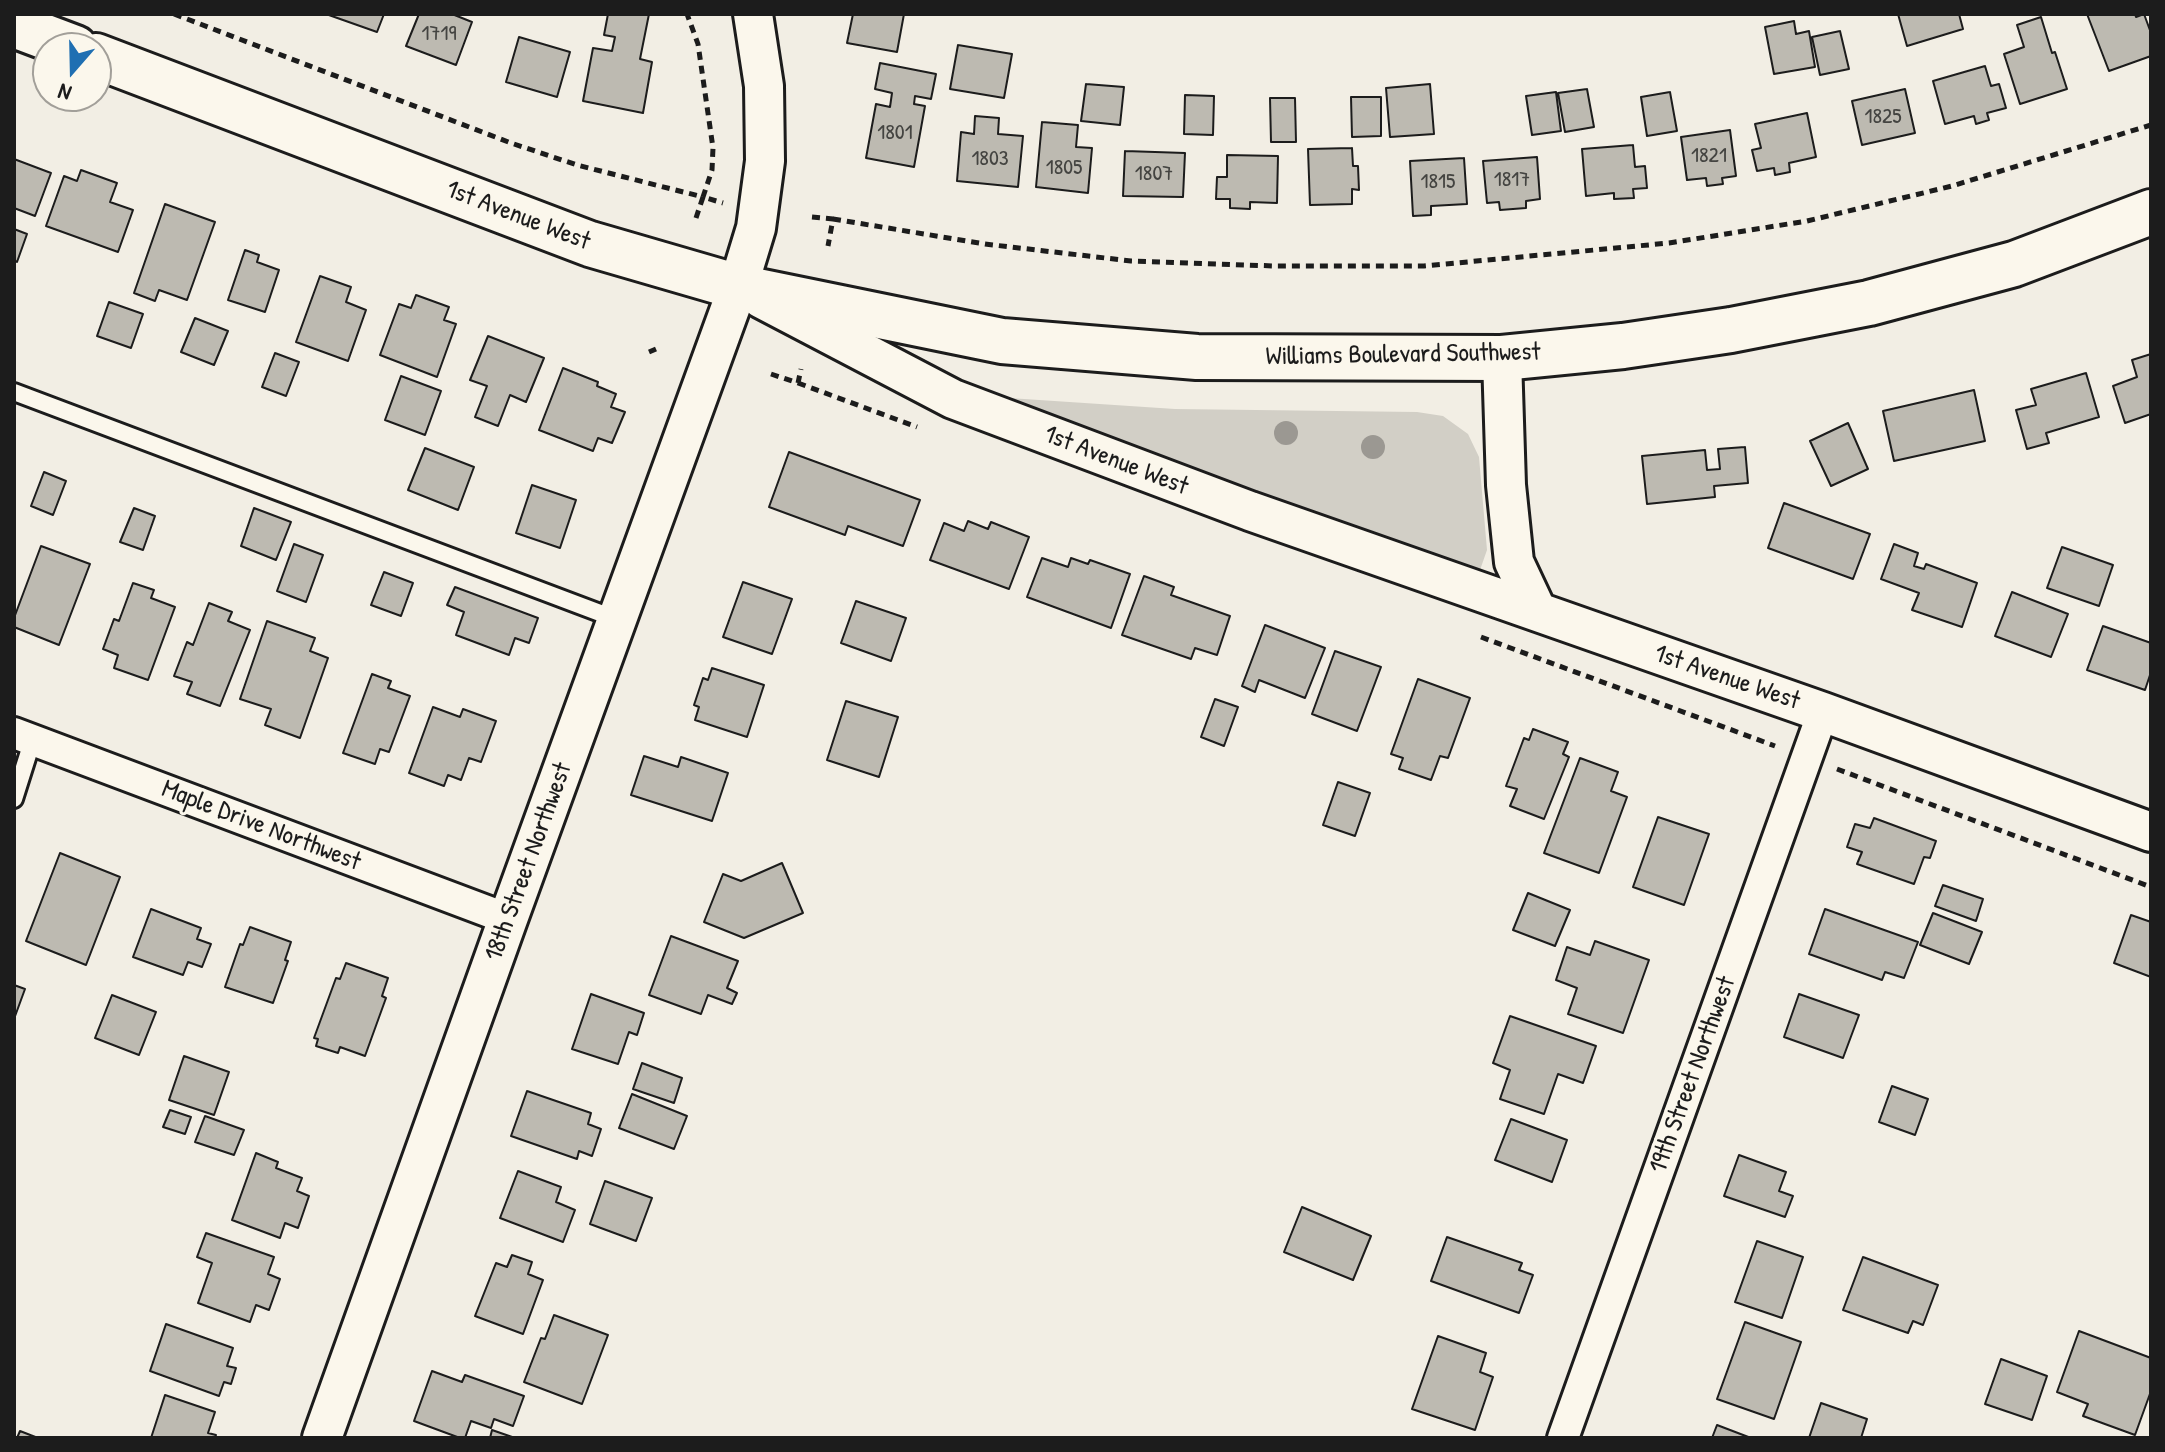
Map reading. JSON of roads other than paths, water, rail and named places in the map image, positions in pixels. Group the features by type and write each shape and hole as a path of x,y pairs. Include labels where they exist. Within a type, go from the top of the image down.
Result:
{"main road":[{"name":"1st Avenue West","path":"112,62 590,244 738,287"},
{"name":"Williams Boulevard Southwest","path":"738,287 1002,341 1197,357 1502,358 1623,346 1869,303 2014,264 2151,212"}],"street":[{"name":"18th Street Northwest","path":"322,1438 738,287 756,228 765,161 764,86 753,14"},
{"name":"1st Avenue West","path":"738,287 953,399 1250,511 1823,712 2151,832"},
{"path":"1502,358 1506,485 1514,562 1537,611"},
{"name":"19th Street Northwest","path":"1563,1438 1823,712"},
{"name":"Maple Drive Northwest","path":"24,736 508,919"}],"lane":[{"path":"14,392 616,619"},
{"path":"14,799 24,736"}]}
